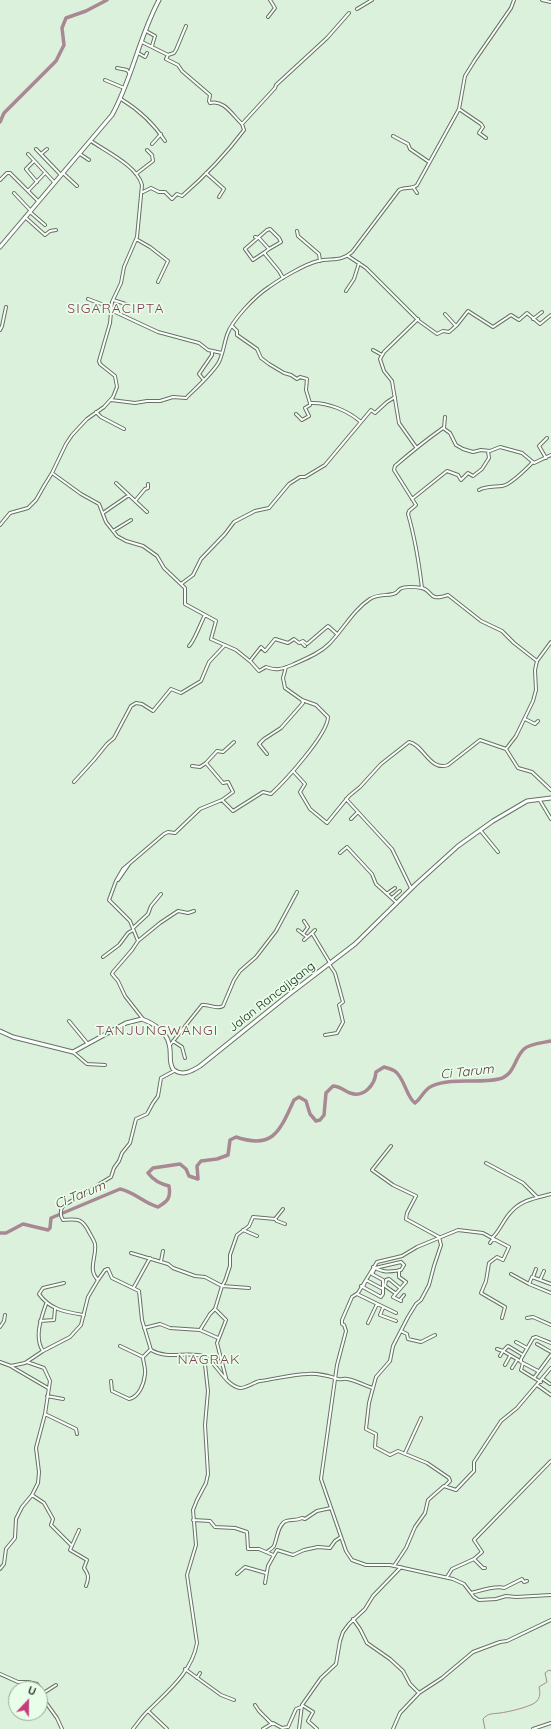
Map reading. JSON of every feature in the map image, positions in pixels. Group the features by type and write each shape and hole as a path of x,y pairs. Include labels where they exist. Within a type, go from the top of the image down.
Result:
{"main road":[{"path":"0,247 54,182 108,122 126,89 146,31 159,0"},
{"name":"Jalan Rancajigang","path":"174,1070 180,1073 188,1073 200,1066 287,996 359,941 411,888 452,851 480,830 526,801 551,798"},
{"path":"0,1031 13,1037 73,1052 126,1023 139,1018 161,1030 170,1045 170,1061 174,1070"}],"street":[{"path":"268,17 275,8 270,0"},
{"path":"273,3 276,0"},
{"path":"357,9 372,0"},
{"path":"111,400 135,403 147,401 160,402 173,397 185,398 217,364 231,326 257,297 283,278 320,261 335,260 348,256 399,190 417,185 459,109 466,76 475,60 511,8 514,0"},
{"path":"542,0 551,2"},
{"path":"242,124 279,81 327,38 349,13"},
{"path":"168,56 176,50 186,26"},
{"path":"146,31 155,36 152,46"},
{"path":"142,42 152,46 168,56"},
{"path":"138,54 145,57 147,53"},
{"path":"143,192 151,188 159,192 165,192 171,198 178,194 182,196 232,147 244,130 242,124 224,105 213,102 210,103 210,95 182,71 178,65 166,59 168,56"},
{"path":"117,68 127,70 131,75"},
{"path":"105,80 126,89"},
{"path":"121,99 135,108 161,134 165,141"},
{"path":"459,109 483,127 479,133 486,138"},
{"path":"152,144 161,134"},
{"path":"393,136 408,144 410,149 429,162"},
{"path":"0,525 10,512 22,510 33,505 72,435 87,419 111,400 117,387 117,380 113,373 100,364 99,361 104,347 113,300 121,283 124,267 136,240 143,192 141,182 130,168 91,141"},
{"path":"36,149 77,186"},
{"path":"41,154 47,149"},
{"path":"136,174 153,161 152,155 147,150"},
{"path":"28,154 54,182"},
{"path":"80,154 89,160"},
{"path":"34,161 26,170 37,182"},
{"path":"0,179 7,173 10,173 38,201"},
{"path":"28,191 45,173"},
{"path":"206,173 224,189 219,197"},
{"path":"413,187 417,193"},
{"path":"14,193 44,224"},
{"path":"24,217 45,235 50,230 56,230"},
{"path":"270,229 281,242 253,260 245,250 259,238 270,229"},
{"path":"297,231 298,236 319,254 320,261"},
{"path":"255,237 259,238 269,249"},
{"path":"136,240 155,250 168,261 158,282"},
{"path":"264,252 283,278"},
{"path":"348,256 359,263 418,319 437,334 443,331 449,332 468,311 493,327 511,314 519,320 527,313 540,324 551,316"},
{"path":"346,291 354,279 359,263"},
{"path":"88,299 158,332 199,343 207,349 222,353"},
{"path":"113,300 129,305"},
{"path":"0,330 6,306"},
{"path":"533,319 542,312"},
{"path":"445,314 456,326"},
{"path":"416,447 399,423 392,381 381,364 382,355 418,319"},
{"path":"231,326 237,331 237,335 257,349 261,358 269,364 297,379 300,377 307,379 308,383 306,389 310,403"},
{"path":"373,350 382,355"},
{"path":"203,379 198,374 212,355 212,351"},
{"path":"181,584 193,575 201,558 225,534 234,522 255,511 269,508 289,484 300,477 305,477 325,465 371,410 375,413 394,397"},
{"path":"296,414 302,420 309,416 305,408 310,405 310,403 323,403 346,412 361,422"},
{"path":"96,412 124,429"},
{"path":"422,588 416,544 408,514 409,511 415,507 412,499 393,467 416,447 444,428 446,418"},
{"path":"444,428 450,433 456,445 460,448 473,452 488,451 498,447 524,454 533,462"},
{"path":"546,458 539,446 547,438"},
{"path":"412,499 447,471 458,475 461,480 468,473 473,476 482,469 489,458 488,451"},
{"path":"479,490 484,487 502,486 509,483 533,462 551,455"},
{"path":"52,473 81,494 99,504 106,522 117,536 143,546 157,556 164,568 181,584 186,591 185,604 216,621 211,638 236,650 250,661 259,671 266,667 273,670 286,667 314,655 329,644 350,618 371,599 380,594 396,594 402,588 422,588 426,589 432,597 452,597 476,618 502,631 514,643 537,661"},
{"path":"116,483 147,512"},
{"path":"135,501 145,490 148,489 148,484"},
{"path":"103,513 129,495"},
{"path":"113,530 131,520"},
{"path":"189,646 192,643 195,633 205,615"},
{"path":"250,661 261,647 265,651 275,639 288,643 293,639 299,643 303,641 308,644 328,626 337,634"},
{"path":"301,642 305,646"},
{"path":"506,749 516,736 535,697 535,670 537,661 551,642"},
{"path":"74,782 114,738 131,706 136,702 142,703 153,711 171,689 175,689 181,693 199,682 209,662 225,646"},
{"path":"222,800 230,811 235,810 263,792 271,794 293,771 322,732 329,717 316,705 302,700 285,688 283,678 286,667"},
{"path":"267,754 259,744 280,728 302,703 302,700"},
{"path":"525,718 535,724 538,721"},
{"path":"293,771 305,783 300,792 308,807 326,823 346,799 381,764 409,742 414,744 431,761 443,766 448,765 480,740 506,749 518,768 532,772 551,790"},
{"path":"192,766 200,767 217,751 222,752 234,742"},
{"path":"138,941 128,919 109,900 113,889 123,869 167,832 175,833 200,809 222,800 233,792 228,782 223,783 206,763"},
{"path":"346,799 392,849 411,888"},
{"path":"538,799 551,819"},
{"path":"351,818 358,812"},
{"path":"480,830 498,852"},
{"path":"340,853 347,847 372,874 376,884 388,893 396,902"},
{"path":"388,893 395,888"},
{"path":"392,898 400,891"},
{"path":"170,1045 202,1005 207,1004 219,1008 223,1006 234,980 240,971 256,957 276,931 297,892"},
{"path":"103,957 119,944 148,914 151,906 161,894"},
{"path":"143,1019 122,991 118,981 112,974 138,941 160,922 178,911 188,913 194,911"},
{"path":"303,934 308,928 304,921"},
{"path":"298,930 307,937"},
{"path":"304,940 315,930"},
{"path":"312,933 330,963 344,1002 339,1005 343,1022 337,1033 325,1035"},
{"path":"69,1021 88,1044"},
{"path":"173,1041 182,1047 185,1058"},
{"path":"73,1052 87,1064 105,1065"},
{"path":"98,1280 94,1275 93,1268 94,1243 85,1224 79,1220 63,1220 60,1211 63,1206 111,1177 122,1153 130,1143 137,1118 147,1114 158,1096 161,1078 174,1070"},
{"path":"391,1146 372,1170 393,1185 416,1196 406,1218 439,1237 441,1244 432,1271 431,1280 421,1300 415,1305 393,1346 390,1361 376,1377 369,1403 366,1430 376,1434 375,1446 377,1448 391,1455 398,1451 427,1462 450,1480 428,1500 425,1513 415,1527 406,1548 394,1566"},
{"path":"486,1163 523,1183 537,1197"},
{"path":"490,1243 511,1211 529,1199 551,1194"},
{"path":"275,1219 283,1209"},
{"path":"200,1330 215,1309 230,1266 230,1256 237,1235 248,1226 254,1217 275,1219 285,1224"},
{"path":"244,1230 257,1236"},
{"path":"502,1318 505,1307 493,1299 481,1294 486,1281 489,1263 496,1257 503,1260 509,1248 483,1233 459,1230 417,1247 402,1256 378,1261 362,1287 352,1298 342,1320 342,1324 344,1325 346,1331 338,1359 321,1479 347,1553 352,1560 366,1565 401,1567 447,1577 462,1583 476,1598 480,1600 506,1596 516,1597 551,1594"},
{"path":"160,1261 163,1251"},
{"path":"132,1253 160,1261 195,1276 205,1277 222,1286 249,1288"},
{"path":"134,1287 150,1258"},
{"path":"401,1262 404,1265 401,1270 384,1273 374,1267 401,1262"},
{"path":"362,1287 381,1297 383,1294 384,1280 372,1274 374,1267"},
{"path":"11,1366 27,1362 43,1351 70,1337 81,1325 88,1297 98,1280 107,1269 110,1271 112,1278 140,1291 140,1310 150,1350"},
{"path":"529,1284 536,1269"},
{"path":"399,1270 399,1277 406,1282 393,1297 401,1301 404,1295"},
{"path":"540,1280 544,1271"},
{"path":"511,1274 529,1284 551,1293"},
{"path":"533,1277 551,1284"},
{"path":"395,1293 385,1286 386,1280 389,1279 400,1288"},
{"path":"362,1287 366,1280 383,1289"},
{"path":"64,1283 40,1290 39,1294 47,1304 63,1312 84,1315"},
{"path":"357,1294 396,1313"},
{"path":"43,1351 39,1345 40,1321 47,1304"},
{"path":"368,1323 377,1304"},
{"path":"40,1321 54,1320 55,1308"},
{"path":"383,1308 380,1316 396,1321"},
{"path":"215,1309 226,1320 217,1343 226,1378"},
{"path":"0,1327 5,1316"},
{"path":"527,1318 530,1316 551,1324"},
{"path":"144,1328 160,1324 170,1328 200,1330 218,1338"},
{"path":"401,1331 407,1334 408,1338 421,1342 435,1335"},
{"path":"520,1361 534,1337 551,1343"},
{"path":"516,1342 527,1348"},
{"path":"537,1344 551,1352"},
{"path":"120,1346 143,1357"},
{"path":"500,1356 508,1346 523,1355"},
{"path":"497,1349 538,1371"},
{"path":"150,1350 161,1355 170,1356 204,1356 209,1359 220,1374 232,1384 241,1388 258,1381 308,1374 329,1375 335,1378 347,1379 373,1388"},
{"path":"143,1357 150,1350"},
{"path":"133,1729 148,1711 170,1690 186,1669 193,1656 197,1643 187,1575 196,1545 193,1520 195,1504 206,1483 208,1474 205,1425 208,1391 204,1356"},
{"path":"504,1365 510,1356"},
{"path":"534,1378 551,1356"},
{"path":"111,1382 112,1391 114,1393 129,1399 136,1397 139,1393 145,1374 143,1357"},
{"path":"512,1368 517,1360"},
{"path":"0,1362 11,1366 48,1388"},
{"path":"0,1569 4,1564 6,1549 15,1538 15,1523 24,1504 36,1488 39,1475 35,1451 45,1414 50,1380 44,1368 27,1362"},
{"path":"523,1363 521,1370 540,1382"},
{"path":"446,1485 456,1490 462,1485 474,1471 474,1462 502,1419 516,1409 551,1368"},
{"path":"543,1379 550,1384"},
{"path":"537,1385 551,1395"},
{"path":"47,1396 63,1399"},
{"path":"45,1414 76,1429 76,1434"},
{"path":"404,1453 421,1418"},
{"path":"447,1577 452,1569 474,1559 482,1552 474,1540 551,1461"},
{"path":"32,1495 44,1503 53,1519 52,1525 72,1546"},
{"path":"267,1552 273,1548 279,1530 284,1522 302,1518 304,1520 317,1512 331,1508"},
{"path":"193,1520 210,1521 215,1527 235,1528 247,1532 248,1549 259,1549 274,1555"},
{"path":"79,1530 71,1551 87,1560 84,1568 88,1573 89,1579 86,1586"},
{"path":"265,1583 266,1573 277,1550 293,1555 304,1550 318,1547 330,1548 335,1541 341,1537"},
{"path":"474,1559 482,1568 485,1568"},
{"path":"237,1574 245,1567 266,1573"},
{"path":"299,1729 302,1706 321,1678 336,1664 343,1632 353,1619 365,1609 373,1596 401,1567"},
{"path":"471,1593 485,1589 503,1588 522,1579 524,1582 527,1581"},
{"path":"353,1619 367,1643 390,1659 403,1671 410,1684 419,1693"},
{"path":"393,1729 400,1713 419,1693 442,1678 473,1652 500,1642 507,1641 551,1620"},
{"path":"186,1669 221,1695 234,1700"},
{"path":"197,1678 200,1673"},
{"path":"0,1674 16,1681"},
{"path":"48,1690 56,1685"},
{"path":"48,1705 57,1718 62,1729"},
{"path":"255,1705 271,1723 282,1728 288,1727 296,1709 302,1706"},
{"path":"302,1706 313,1712 308,1721 317,1729"},
{"path":"148,1711 167,1729"},
{"path":"263,1729 271,1723"},
{"path":"533,1729 551,1723"}],"waterway":[{"path":"0,122 4,113 56,61 64,45 62,28 66,18 86,11 107,0"},
{"name":"Ci Tarum","path":"0,1233 6,1233 23,1224 48,1230 50,1228 51,1218 120,1189 125,1190 158,1207 168,1199 170,1194 169,1186 157,1182 150,1176 148,1173 153,1168 180,1164 186,1169 189,1176 198,1179 197,1166 201,1161 217,1159 228,1155 230,1140 236,1137 259,1141 274,1135 280,1128 294,1100 299,1097 306,1101 310,1114 316,1121 320,1120 324,1115 326,1093 333,1086 350,1093 360,1094 371,1086 376,1072 384,1067 393,1070 399,1075 412,1101 415,1103 429,1088 440,1083 457,1081 483,1081 504,1077 511,1070 524,1049 534,1044 551,1041"},
{"path":"485,1729 483,1719 490,1714 519,1709 536,1702 540,1693 539,1687 547,1682 545,1673 549,1670 551,1671"}],"district":[{"name":"SIGARACIPTA","path":"116,309"},
{"name":"TANJUNGWANGI","path":"157,1031"},
{"name":"NAGRAK","path":"209,1360"}]}
